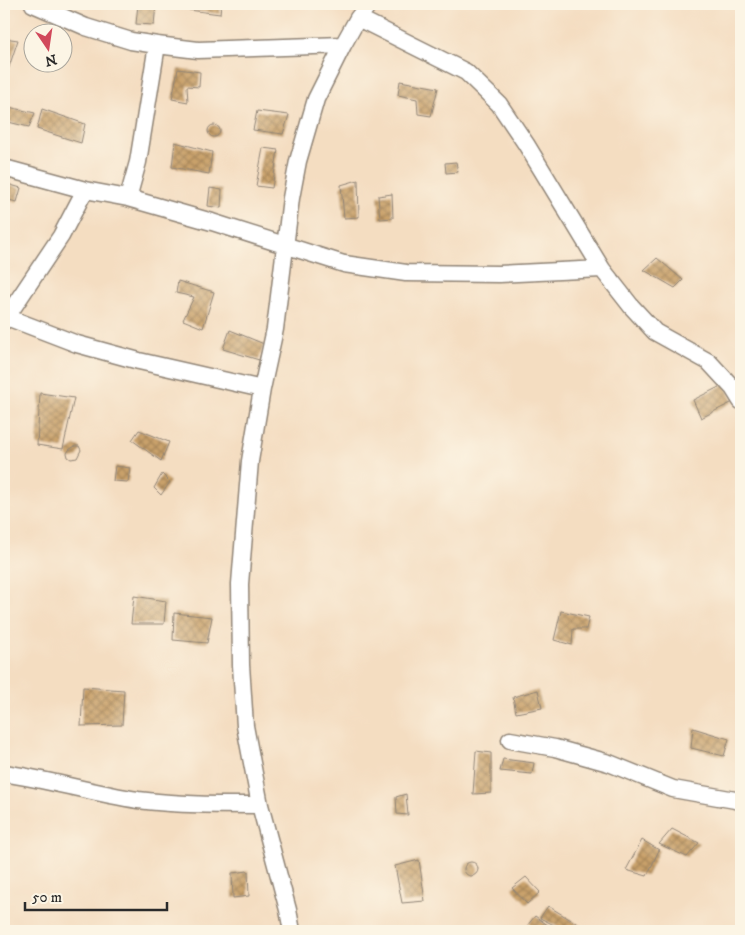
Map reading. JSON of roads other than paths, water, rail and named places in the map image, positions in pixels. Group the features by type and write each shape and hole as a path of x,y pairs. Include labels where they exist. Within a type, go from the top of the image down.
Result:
{"street":[{"path":"33,4 86,27 131,41 157,45 198,50 342,45"},
{"path":"292,931 260,805 245,726 241,665 240,584 250,461 262,389 275,328 290,198 298,161 316,99 342,45 369,4"},
{"path":"358,18 466,72 499,104 602,270 631,306 655,332 709,362 733,388 741,401"},
{"path":"128,198 138,162 157,45"},
{"path":"4,168 85,190 128,198 212,222 344,264 406,273 499,274 602,270"},
{"path":"85,190 61,236 4,318 77,344 262,389"},
{"path":"510,740 555,748 609,763 674,789 741,801"},
{"path":"4,773 92,792 140,800 204,805 260,805"}]}
